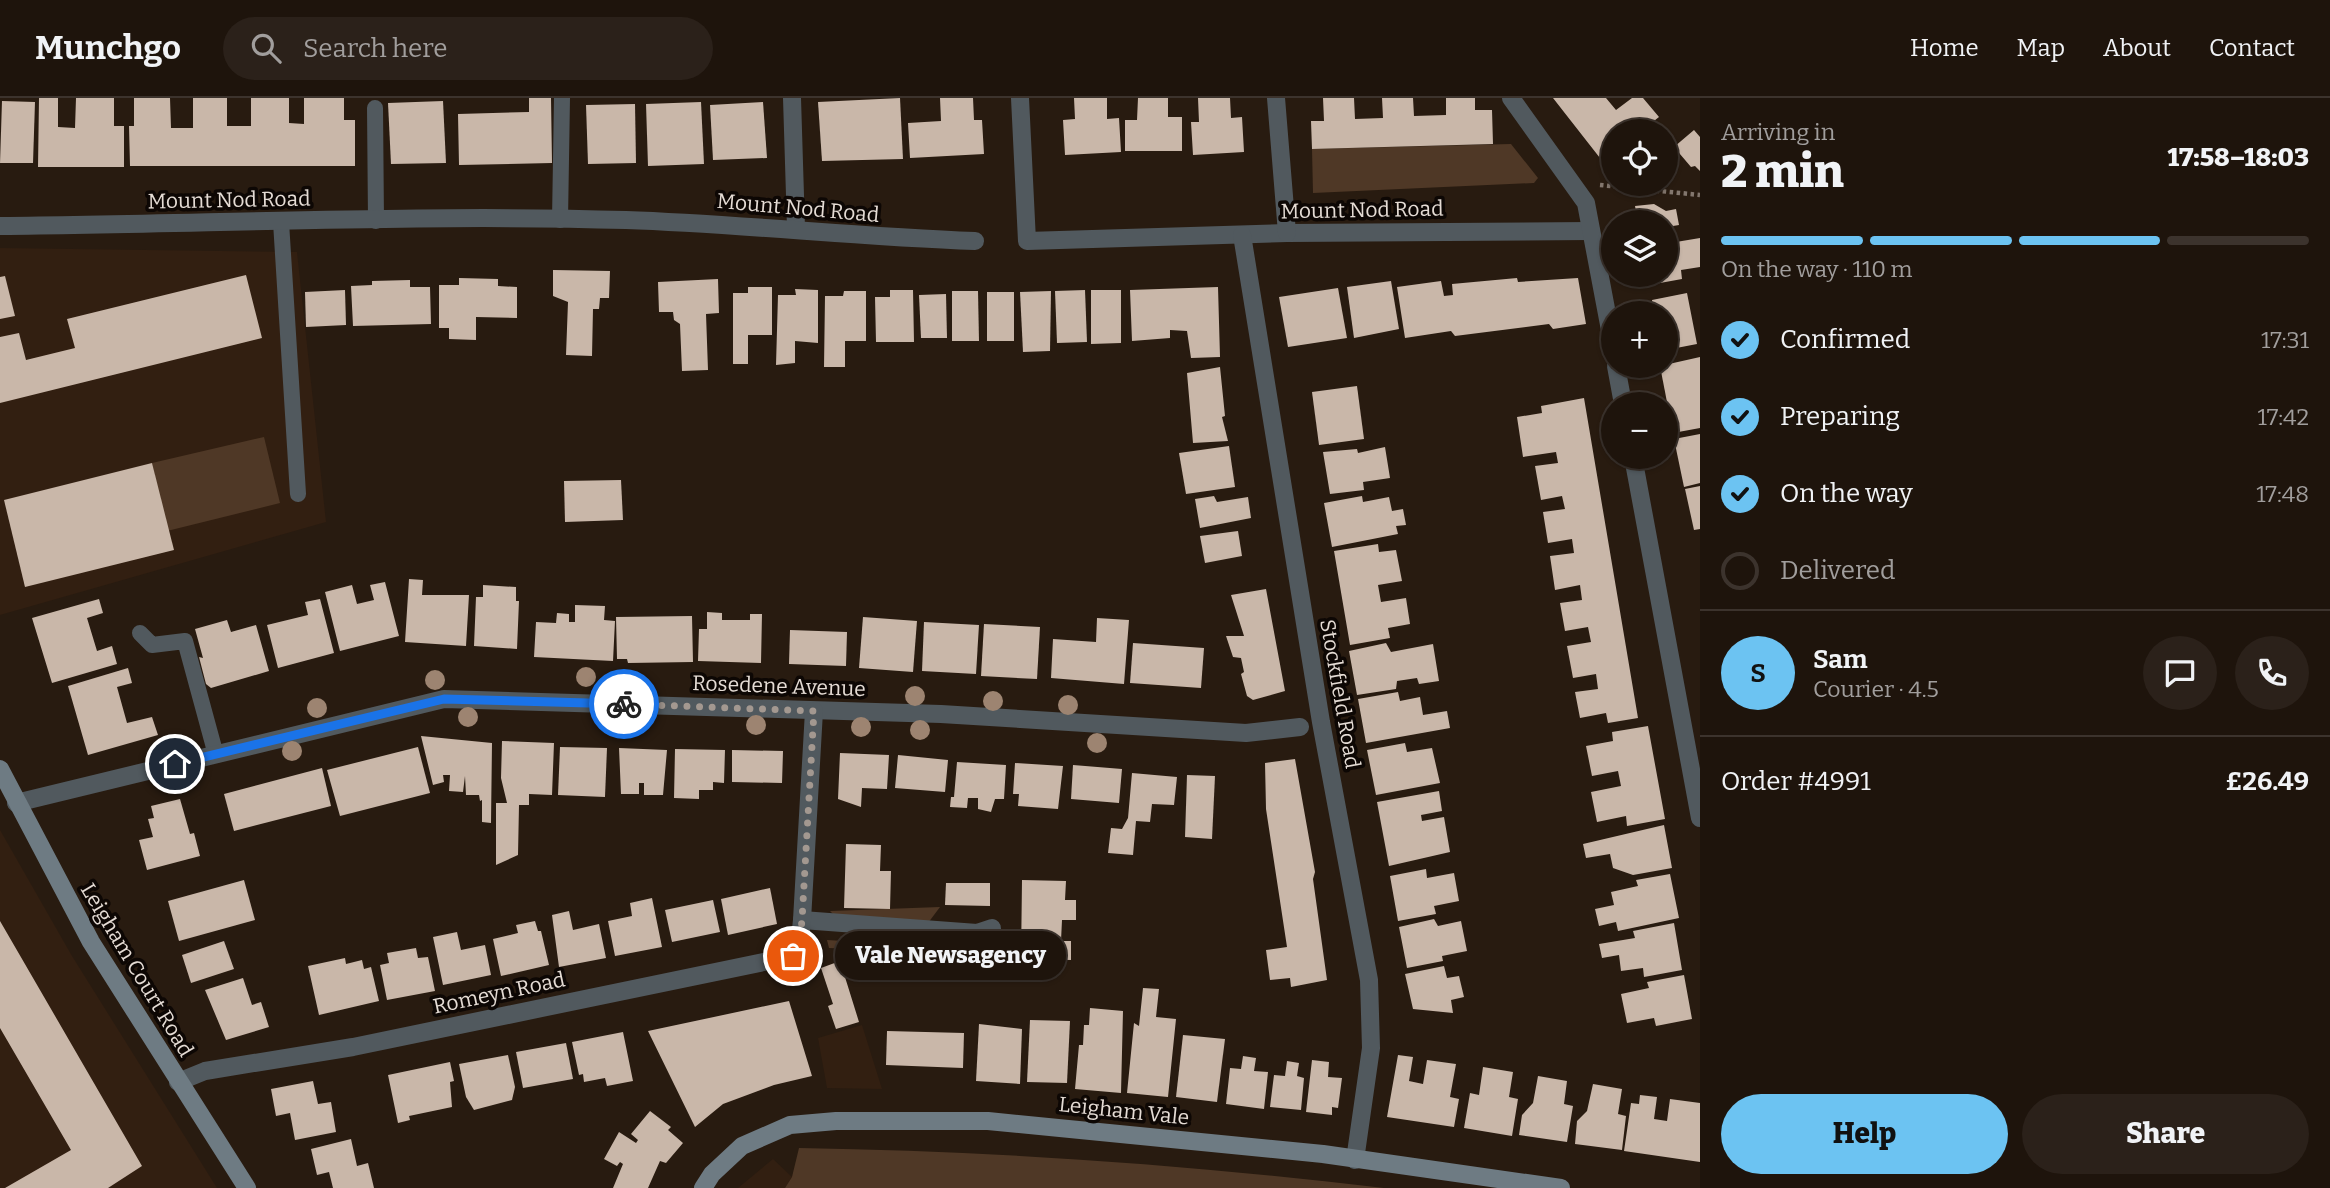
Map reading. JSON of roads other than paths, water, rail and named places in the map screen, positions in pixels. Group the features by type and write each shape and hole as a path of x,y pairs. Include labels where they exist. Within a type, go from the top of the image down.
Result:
{"street":[{"path":"792,98 796,228"},
{"name":"Mount Nod Road","path":"1020,98 1027,241 1287,233 1591,231"},
{"path":"1276,98 1287,233"},
{"path":"1511,98 1586,204 1604,301"},
{"name":"Mount Nod Road","path":"0,226 560,220 796,228 856,237 975,242"},
{"name":"Stockfield Road","path":"1242,235 1321,722 1369,980 1371,1048 1355,1160"},
{"path":"1635,469 1700,818"},
{"name":"Rosedene Avenue","path":"16,803 444,699 941,714 1246,733 1300,727"},
{"name":"Romeyn Road","path":"178,1082 205,1071 353,1046 793,956 799,948 802,920 814,711"},
{"name":"Leigham Court Road","path":"0,769 91,942 247,1188"},
{"path":"802,920 977,933 992,928"},
{"name":"Leigham Vale","path":"703,1188 712,1174 742,1146 790,1125 835,1121 988,1121 1355,1160 1561,1188"}],"lane":[{"path":"560,220 562,98"},
{"path":"375,108 376,221"},
{"path":"281,222 298,494"},
{"path":"140,633 152,645 185,640 216,755"}],"place":[{"name":"Vale Newsagency","path":"793,956"}]}
